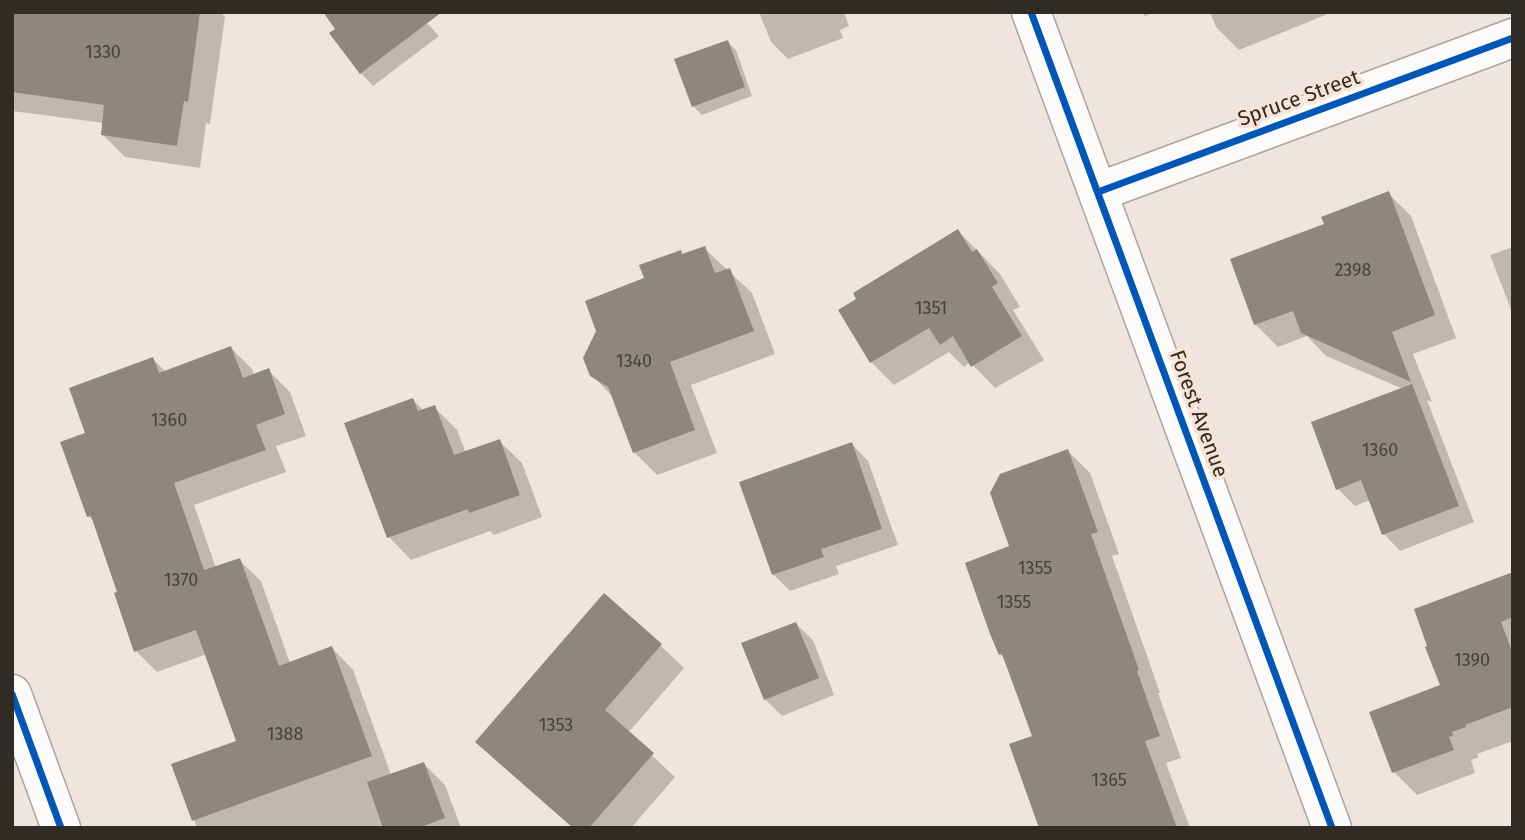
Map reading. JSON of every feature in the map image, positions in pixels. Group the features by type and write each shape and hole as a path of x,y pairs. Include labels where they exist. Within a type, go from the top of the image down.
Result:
{"street":[{"name":"Forest Avenue","path":"1031,12 1332,828"},
{"name":"Spruce Street","path":"1098,192 1513,38"},
{"path":"12,694 61,828"}],"building":[{"path":"12,12 200,12 188,102 184,101 177,146 101,135 104,105 12,92"},
{"path":"323,12 442,12 360,74 329,33 335,29"},
{"path":"728,40 745,87 692,107 674,59"},
{"path":"1389,191 1435,315 1392,332 1411,382 1301,333 1293,311 1254,325 1230,259 1324,224 1321,217"},
{"path":"958,229 972,252 977,249 998,283 992,287 1022,336 971,367 953,336 940,345 929,328 870,363 838,310 856,299 853,293"},
{"path":"705,246 715,273 730,268 754,331 670,362 695,430 633,453 608,387 590,376 583,358 596,331 585,301 644,278 639,265 681,250 682,254"},
{"path":"231,346 243,378 269,368 285,414 256,425 266,450 174,483 204,570 240,558 279,666 332,646 372,756 192,821 171,764 236,741 196,630 134,652 91,516 87,517 60,442 85,433 69,388 153,357 159,373"},
{"path":"1412,384 1459,506 1382,535 1361,480 1336,490 1311,422"},
{"path":"413,398 418,411 435,405 454,455 500,439 520,495 469,513 468,509 387,538 344,423"},
{"path":"852,442 882,529 821,549 824,557 772,575 739,482"},
{"path":"1068,449 1098,532 1091,534 1160,736 1145,741 1177,828 1039,828 1009,744 1032,736 1002,654 999,655 990,634 965,563 1009,546 990,493 1000,474"},
{"path":"1513,572 1513,617 1501,622 1513,654 1513,707 1452,732 1453,736 1449,737 1454,750 1392,773 1369,712 1440,685 1414,609"},
{"path":"604,593 662,644 605,710 654,753 589,828 573,828 475,742"},
{"path":"796,622 819,678 764,700 741,643"},
{"path":"424,762 445,818 418,828 383,828 367,782"}],"cycle path":[{"path":"1031,12 1332,828"},
{"path":"1098,192 1513,38"},
{"path":"12,694 61,828"}]}
